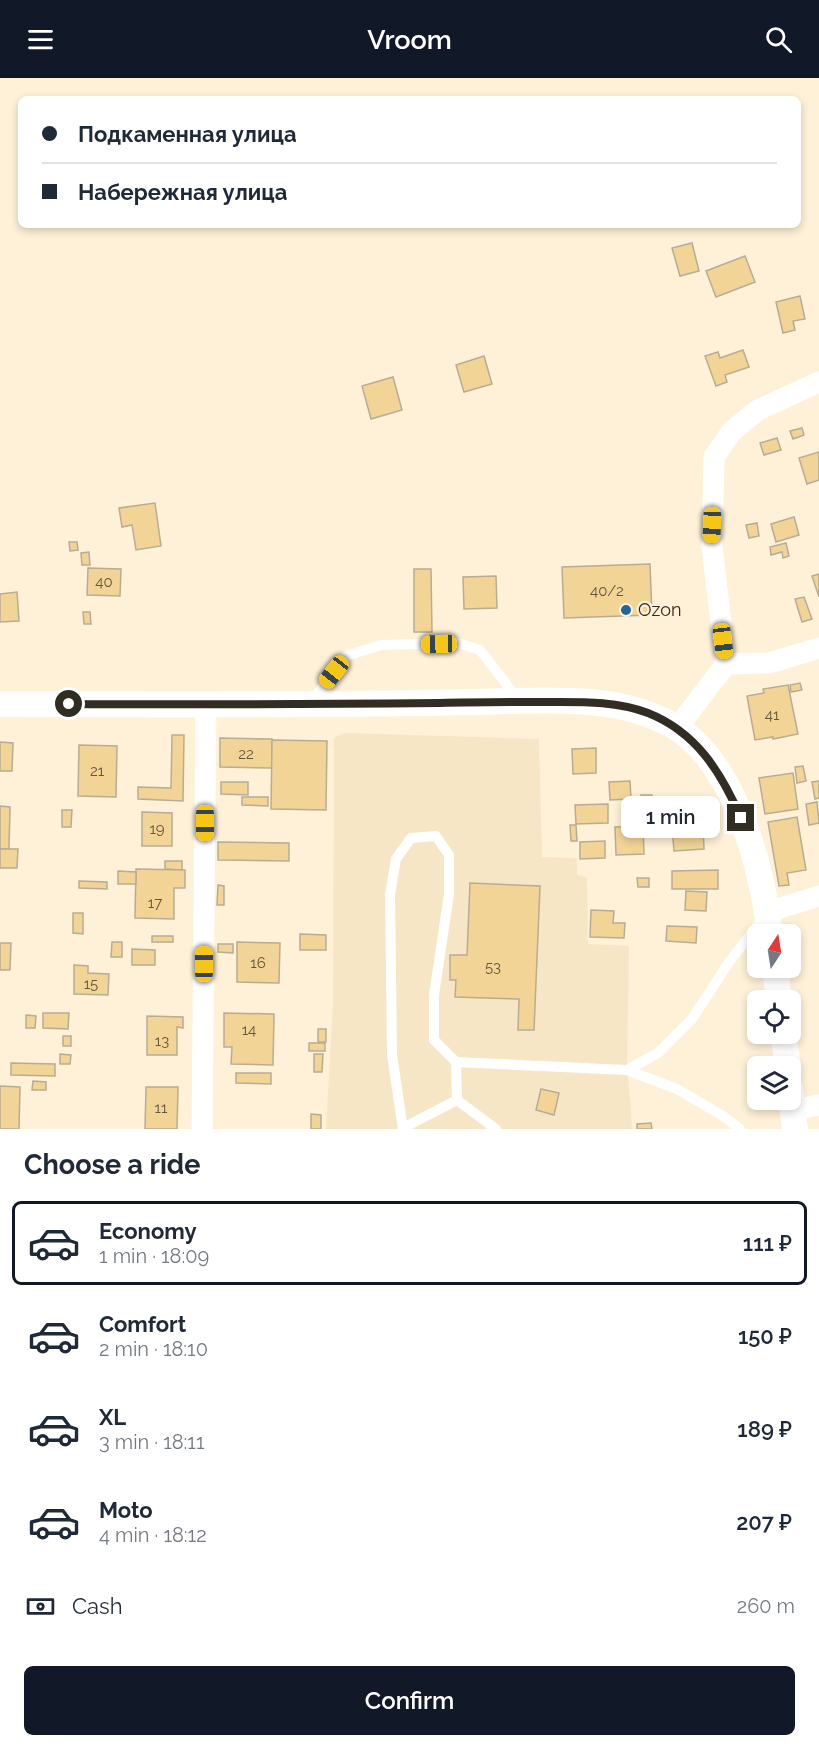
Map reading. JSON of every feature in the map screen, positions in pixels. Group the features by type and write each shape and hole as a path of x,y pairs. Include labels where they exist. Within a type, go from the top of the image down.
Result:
{"street":[{"path":"678,728 726,664 712,547 714,457 732,430 758,410 819,382"},
{"path":"726,664 769,663 819,648"},
{"path":"0,704 609,703 647,713 678,728 707,756 729,792 753,853 769,923 819,896"},
{"path":"202,1129 206,705"},
{"path":"801,1108 819,1105"}],"lane":[{"path":"309,705 346,656 381,645 458,643 480,650 520,702"},
{"path":"457,1100 403,1128 392,1054 390,895 396,859 411,838 436,836 449,855 449,894 434,995 434,1040 456,1062 627,1071 676,1089 723,1116 740,1129"},
{"path":"627,1071 658,1053 692,1019 729,962 769,923"},
{"path":"456,1062 457,1100"},
{"path":"457,1100 496,1129"}],"shaded area":[{"path":"344,733 539,739 542,857 577,858 577,875 587,877 588,944 629,946 627,1070 632,1129 326,1129 333,1004 334,738"}],"building":[{"path":"692,243 699,271 680,276 672,248"},
{"path":"745,256 755,282 716,297 706,271"},
{"path":"800,296 805,319 793,321 795,330 783,333 776,302"},
{"path":"743,350 749,367 725,375 727,382 716,386 705,356 718,352 720,358"},
{"path":"484,356 492,384 464,392 456,365"},
{"path":"393,377 402,410 371,419 362,386"},
{"path":"802,428 804,435 793,439 790,431"},
{"path":"777,438 781,450 764,455 760,443"},
{"path":"819,452 819,480 807,484 799,458"},
{"path":"155,503 161,546 136,550 132,525 122,527 119,508"},
{"path":"794,517 799,535 776,542 771,524"},
{"path":"757,523 759,536 749,538 746,525"},
{"path":"69,542 77,542 78,550 70,551"},
{"path":"786,543 789,556 783,558 782,552 771,555 770,547"},
{"path":"89,552 90,565 82,565 81,553"},
{"path":"650,564 652,615 564,618 562,567"},
{"path":"88,568 121,569 120,596 87,595"},
{"path":"414,569 431,569 432,632 414,632"},
{"path":"819,574 819,597 812,576"},
{"path":"496,576 497,608 464,609 463,577"},
{"path":"17,592 19,621 0,622 0,594"},
{"path":"804,597 812,619 802,622 795,599"},
{"path":"83,612 90,612 91,624 84,624"},
{"path":"800,683 802,690 791,692 790,685"},
{"path":"788,685 798,734 755,740 747,696 764,693 763,689"},
{"path":"172,735 184,735 183,801 138,799 138,787 171,788"},
{"path":"220,738 272,739 272,768 220,767"},
{"path":"272,740 327,741 326,810 271,809"},
{"path":"0,742 13,743 12,771 0,771"},
{"path":"79,745 117,746 116,797 78,796"},
{"path":"596,748 596,773 573,774 572,749"},
{"path":"803,766 806,781 797,783 795,767"},
{"path":"793,773 798,809 765,814 759,778"},
{"path":"630,781 631,799 610,800 609,782"},
{"path":"819,781 819,798 815,799 812,782"},
{"path":"221,782 248,782 248,795 221,794"},
{"path":"641,795 652,795 652,803 641,804"},
{"path":"242,797 268,797 268,806 242,805"},
{"path":"817,802 819,823 809,825 806,804"},
{"path":"608,804 608,823 576,824 575,805"},
{"path":"0,806 10,807 9,849 0,849"},
{"path":"62,810 72,810 71,827 62,827"},
{"path":"142,812 172,813 172,846 142,846"},
{"path":"797,817 806,870 787,873 789,885 779,886 768,822"},
{"path":"658,823 658,833 651,834 651,824"},
{"path":"570,825 576,825 577,841 571,841"},
{"path":"703,825 704,849 674,851 672,827"},
{"path":"643,826 644,854 616,855 615,827"},
{"path":"605,841 605,858 580,859 580,842"},
{"path":"218,842 289,843 289,861 218,860"},
{"path":"0,849 18,849 17,868 0,868"},
{"path":"165,861 182,861 182,870 165,869"},
{"path":"136,869 185,870 185,888 174,888 174,919 135,918"},
{"path":"718,870 718,889 672,889 672,871"},
{"path":"118,871 136,872 136,884 118,884"},
{"path":"637,878 649,878 649,887 638,887"},
{"path":"79,881 107,882 107,889 79,888"},
{"path":"470,883 540,886 534,1030 518,1030 519,999 455,997 456,980 450,980 450,955 467,955"},
{"path":"218,885 224,886 224,905 217,905"},
{"path":"686,891 707,892 706,911 685,910"},
{"path":"591,910 614,911 613,923 625,923 624,938 590,937"},
{"path":"73,913 83,913 83,934 73,933"},
{"path":"667,926 697,927 696,943 666,941"},
{"path":"300,934 326,935 326,950 300,950"},
{"path":"152,936 173,936 173,942 152,942"},
{"path":"112,942 122,942 122,957 111,957"},
{"path":"237,942 280,943 279,983 237,982"},
{"path":"0,943 11,943 10,970 0,970"},
{"path":"218,944 233,944 233,953 218,952"},
{"path":"132,949 155,950 155,965 132,965"},
{"path":"74,965 88,966 88,973 109,974 108,995 74,994"},
{"path":"43,1013 69,1013 68,1029 43,1028"},
{"path":"224,1013 274,1014 273,1065 231,1064 232,1047 224,1047"},
{"path":"26,1015 36,1016 35,1028 26,1028"},
{"path":"147,1016 183,1017 183,1028 177,1027 177,1055 147,1055"},
{"path":"318,1029 326,1029 326,1042 318,1042"},
{"path":"63,1036 71,1036 71,1046 63,1046"},
{"path":"309,1043 325,1043 325,1051 309,1051"},
{"path":"60,1054 71,1055 70,1064 60,1064"},
{"path":"314,1054 323,1054 322,1072 314,1072"},
{"path":"11,1063 55,1064 55,1076 11,1075"},
{"path":"236,1073 271,1073 271,1084 236,1083"},
{"path":"33,1081 46,1082 46,1090 32,1090"},
{"path":"0,1086 20,1087 19,1129 0,1129"},
{"path":"146,1087 178,1087 177,1129 145,1129"},
{"path":"541,1089 559,1093 554,1115 536,1110"},
{"path":"311,1114 321,1115 321,1129 311,1129"},
{"path":"651,1123 652,1129 637,1129 637,1124"}],"place":[{"name":"Ozon","path":"626,610"}],"route":[{"path":"69,704 609,703 662,719 693,740 719,774 741,818"}]}
